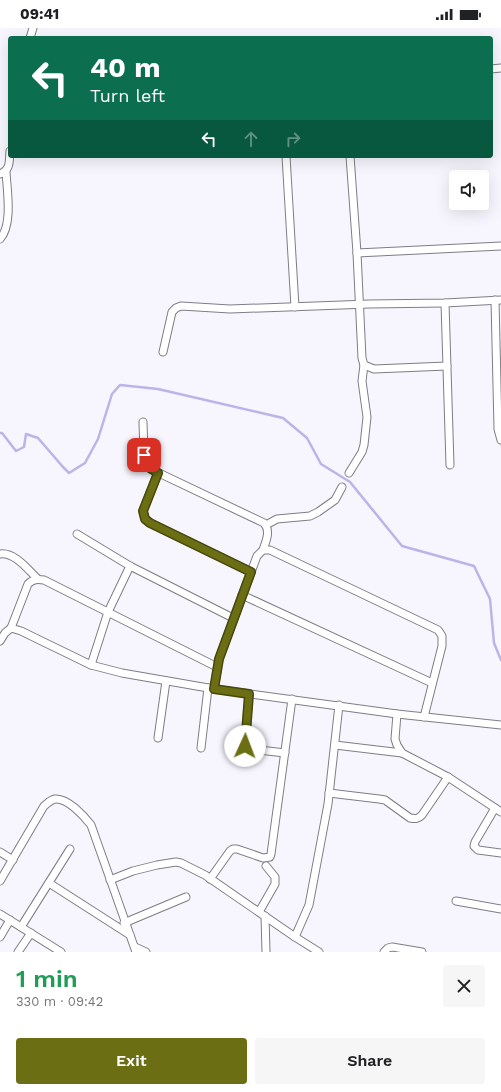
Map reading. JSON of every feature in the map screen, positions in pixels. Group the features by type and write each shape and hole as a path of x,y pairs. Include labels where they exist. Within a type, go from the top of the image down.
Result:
{"street":[{"path":"0,239 3,235 8,208 3,173 8,169 9,158"},
{"path":"286,158 295,307"},
{"path":"349,473 362,452 367,417 362,381 364,366 362,358 357,253 350,158"},
{"path":"357,253 501,246"},
{"path":"163,352 172,312 176,308 187,306 230,309 359,304 445,303 498,300 498,429 501,440"},
{"path":"445,303 450,465"},
{"path":"364,366 374,369 447,366"},
{"path":"143,422 144,455 148,467 266,525 283,518 310,516 335,500 342,487"},
{"path":"158,473 143,511 145,519 150,523 251,572"},
{"path":"201,748 211,689 219,659 257,556 263,550 268,532 266,525"},
{"path":"78,534 130,566 233,618"},
{"path":"263,550 270,550 438,630 442,636 442,646 424,717"},
{"path":"0,554 10,555 16,558 38,579"},
{"path":"90,665 108,612 130,566"},
{"path":"0,641 5,633 11,628 28,584 32,580 38,579 44,580 217,667"},
{"path":"242,594 432,683"},
{"path":"11,628 22,631 90,665 122,673 211,689 340,705 397,714 501,725"},
{"path":"158,738 166,681"},
{"path":"249,694 245,746 251,749 285,754"},
{"path":"210,879 230,850 233,849 263,858 270,857 292,699"},
{"path":"295,937 309,905 329,792 340,705"},
{"path":"397,714 395,739 402,753"},
{"path":"335,745 402,753 448,777 498,810 475,842 474,846 478,850 501,853"},
{"path":"329,792 385,800 410,818 415,819 422,815 448,777"},
{"path":"0,881 44,806 50,801 56,799 63,801 85,816 91,825 124,923 135,950 146,952"},
{"path":"21,927 70,849"},
{"path":"0,852 13,860"},
{"path":"110,880 151,866 176,862 188,866 210,879 319,952"},
{"path":"266,866 275,877 275,884 262,914 266,952"},
{"path":"49,883 130,935"},
{"path":"124,923 186,897"},
{"path":"456,901 501,908"},
{"path":"0,914 61,952"},
{"path":"0,937 10,920"},
{"path":"18,952 31,933"},
{"path":"384,952 388,948 392,948 422,952"}],"waterway":[{"path":"0,433 2,433 16,451 24,447 26,434 38,438 69,473 85,463 98,439 112,394 120,385 158,389 283,418 307,438 321,464 350,482 402,546 474,566 490,599 494,643 501,660"}],"route":[{"path":"144,455 148,467 158,473 143,511 145,519 150,523 251,572 219,659 214,689 249,694 244,742 245,746"}]}
